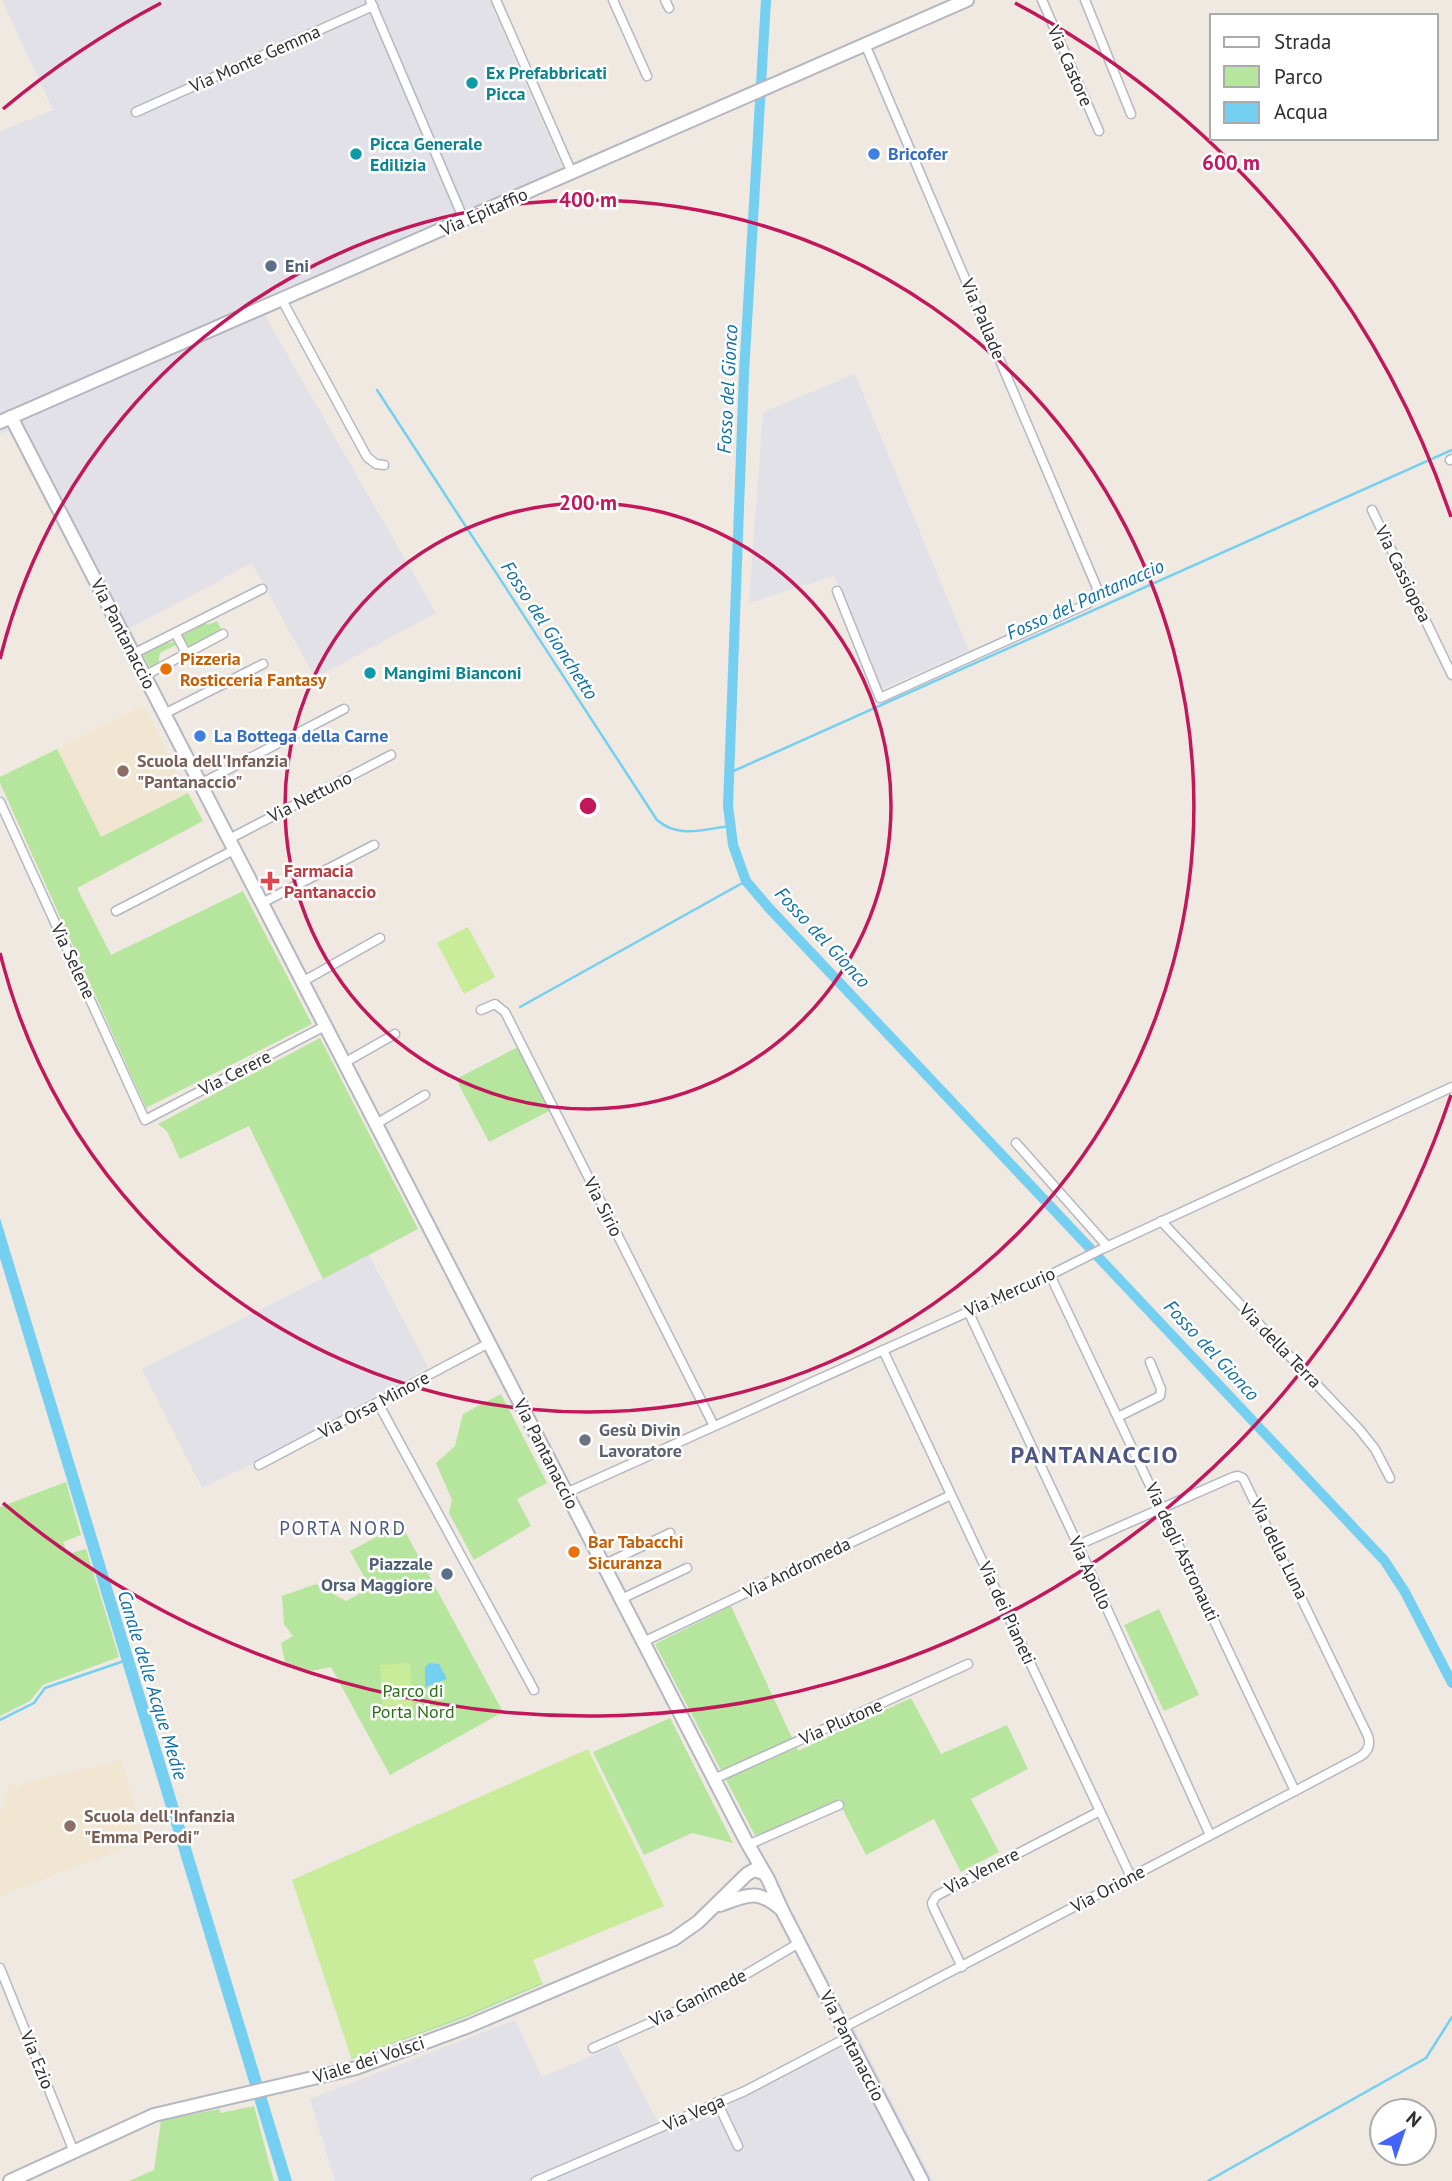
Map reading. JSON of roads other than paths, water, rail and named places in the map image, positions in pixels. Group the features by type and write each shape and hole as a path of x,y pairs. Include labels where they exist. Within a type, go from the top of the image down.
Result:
{"street":[{"path":"496,0 572,173"},
{"path":"613,0 647,76"},
{"name":"Via Epitaffio","path":"6,420 967,0"},
{"name":"Via Castore","path":"1041,0 1100,131"},
{"path":"1085,0 1131,114"},
{"path":"372,3 464,220"},
{"name":"Via Monte Gemma","path":"136,112 372,3"},
{"name":"Via Pallade","path":"836,591 880,698 1087,604 1096,595 1095,581 865,44"},
{"path":"282,300 367,457 376,464 384,465"},
{"name":"Via Pantanaccio","path":"6,420 133,654 326,1026 748,1845 757,1876 782,1910 922,2181"},
{"name":"Via Cassiopea","path":"1372,510 1452,675"},
{"path":"133,654 262,589"},
{"path":"176,634 186,653"},
{"path":"144,676 223,634"},
{"path":"164,714 263,664"},
{"path":"200,784 344,709"},
{"name":"Via Nettuno","path":"232,844 391,755"},
{"name":"Via Selene","path":"0,802 145,1120"},
{"path":"117,912 232,844"},
{"path":"262,903 374,845"},
{"path":"302,982 380,937"},
{"name":"Via Sirio","path":"481,1010 495,1004 505,1012 714,1426"},
{"name":"Via Cerere","path":"145,1120 326,1026"},
{"path":"344,1063 395,1034"},
{"name":"Via Mercurio","path":"566,1493 1050,1275 1452,1087"},
{"path":"376,1124 425,1095"},
{"path":"1016,1143 1105,1247"},
{"name":"Via della Terra","path":"1161,1221 1357,1426 1375,1449 1390,1478"},
{"name":"Via degli Astronauti","path":"1050,1275 1295,1791"},
{"name":"Via Apollo","path":"968,1311 1210,1835"},
{"name":"Via Orsa Minore","path":"259,1465 489,1343"},
{"name":"Via dei Pianeti","path":"883,1350 1131,1877"},
{"path":"1118,1417 1160,1396 1161,1389 1150,1362"},
{"path":"378,1403 534,1690"},
{"name":"Via della Luna","path":"1077,1545 1233,1476 1245,1480 1368,1736 1369,1746"},
{"name":"Via Andromeda","path":"643,1642 951,1494"},
{"path":"603,1565 670,1533"},
{"path":"621,1599 687,1567"},
{"name":"Via Plutone","path":"714,1779 968,1664"},
{"name":"Via Orione","path":"845,2033 962,1967 1361,1756 1369,1746"},
{"path":"748,1845 839,1805"},
{"name":"Via Venere","path":"962,1967 933,1907 936,1895 1100,1811"},
{"path":"757,1876 767,1890 755,1894 745,1888 757,1876"},
{"name":"Viale dei Volsci","path":"10,2181 153,2115 356,2068 469,2026 666,1943 690,1928 716,1906 723,1896 757,1876"},
{"name":"Via Pantanaccio","path":"755,1894 782,1910"},
{"name":"Viale dei Volsci","path":"716,1906 755,1894"},
{"name":"Via Ganimede","path":"593,2048 704,1999 799,1943"},
{"name":"Via Ezio","path":"0,1968 74,2152"},
{"name":"Via Vega","path":"536,2181 745,2091 845,2033"},
{"path":"717,2102 738,2146"}],"water":[{"path":"0,1218 292,2181 279,2181 0,1258"},
{"path":"430,1663 439,1664 447,1679 425,1687 425,1667"}],"waterway":[{"name":"Fosso del Gionco","path":"766,0 744,373 728,806 733,845 746,881 1384,1560 1405,1592 1452,1683"},
{"name":"Fosso del Gionchetto","path":"377,390 657,820 665,826 683,831 730,826"},
{"name":"Fosso del Pantanaccio","path":"729,773 1452,450"},
{"path":"520,1007 746,881"},
{"name":"Canale delle Acque Medie","path":"0,1720 34,1703 45,1688 124,1661"},
{"path":"1208,2181 1426,2058 1452,2017"}],"place":[{"name":"Ex Prefabbricati Picca","path":"472,83"},
{"name":"Picca Generale Edilizia","path":"356,154"},
{"name":"Bricofer","path":"874,154"},
{"name":"Eni","path":"271,266"},
{"name":"Pizzeria Rosticceria Fantasy","path":"166,669"},
{"name":"Mangimi Bianconi","path":"370,673"},
{"name":"La Bottega della Carne","path":"200,736"},
{"name":"Scuola dell'Infanzia \"Pantanaccio\"","path":"123,771"},
{"name":"Farmacia Pantanaccio","path":"270,881"},
{"name":"Gesù Divin Lavoratore","path":"585,1440"},
{"name":"Bar Tabacchi Sicuranza","path":"574,1552"},
{"name":"Piazzale Orsa Maggiore","path":"447,1574"},
{"name":"Scuola dell'Infanzia \"Emma Perodi\"","path":"70,1826"}],"district":[{"name":"PANTANACCIO","path":"1095,1455"},
{"name":"PORTA NORD","path":"343,1528"}],"park label":[{"name":"Parco di Porta Nord","path":"413,1701"}]}
